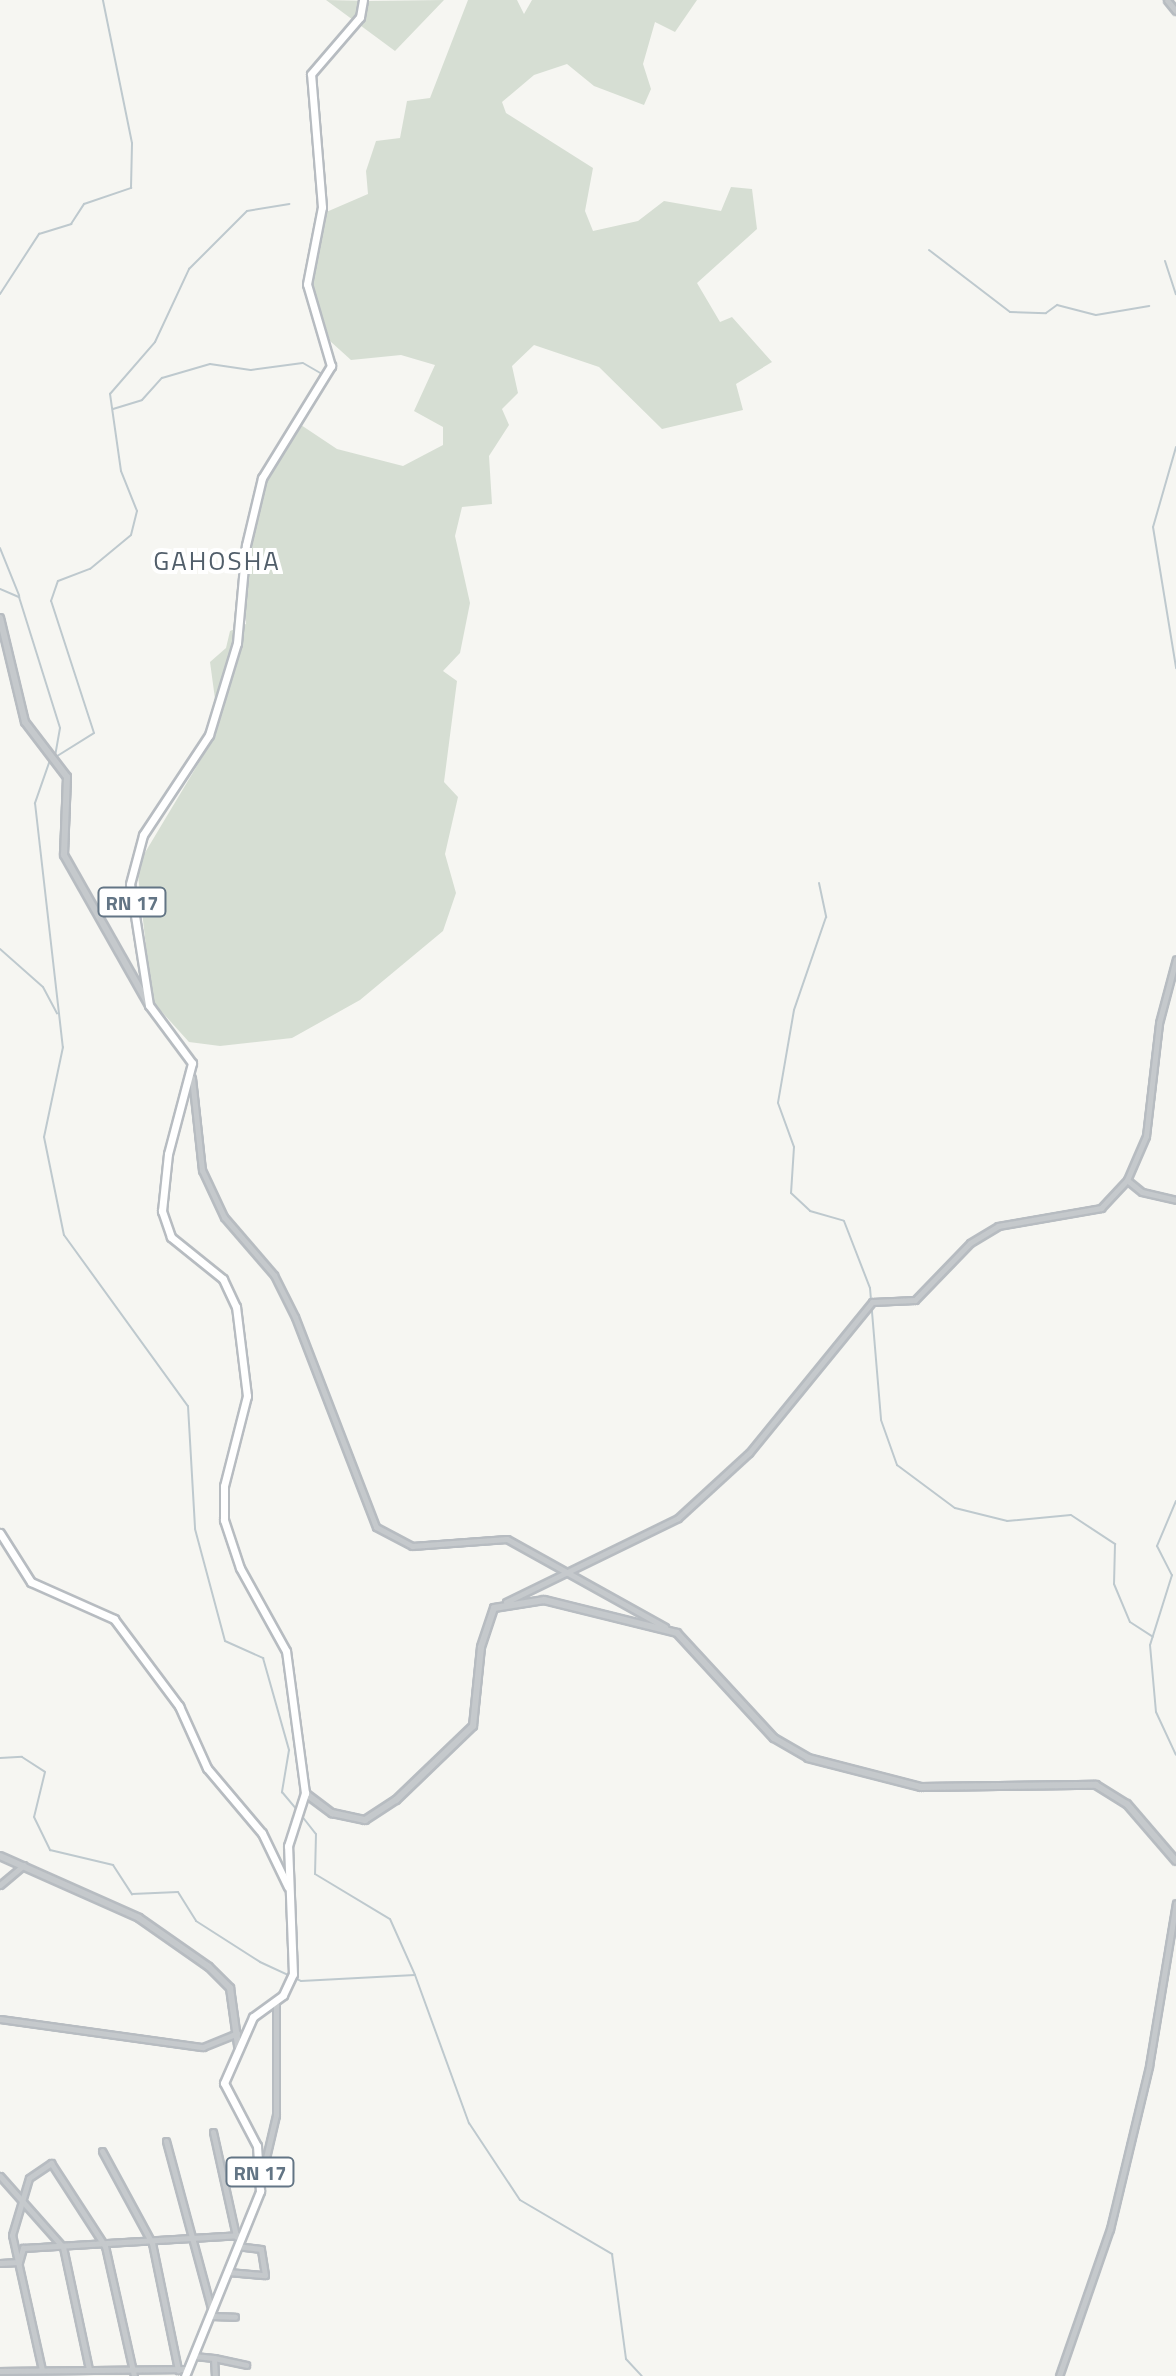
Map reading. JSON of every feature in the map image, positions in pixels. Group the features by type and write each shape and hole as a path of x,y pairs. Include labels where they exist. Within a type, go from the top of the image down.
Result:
{"main road":[{"name":"RN 17","path":"149,1005 131,868 143,835 209,735 237,643 246,545 262,478 331,366 307,284 322,207 311,74 360,17 363,0"},
{"path":"149,1005 188,1050 192,1078"},
{"name":"RN 17","path":"183,2372 194,2356 212,2314 261,2180 257,2146 224,2083 253,2017 276,1999 293,1974 288,1887 296,1819 305,1793 286,1651 240,1568 224,1520 224,1486 243,1433 247,1396 236,1307 223,1279 171,1237 162,1211 168,1154 192,1078"},
{"path":"0,1533 31,1582 114,1619 186,1719 217,1783 262,1833 288,1887"}],"street":[{"path":"1167,0 1176,11"},
{"path":"0,618 25,722 67,777 64,855 149,1005"},
{"path":"305,1793 332,1813 365,1820 464,1737 478,1710 486,1621 506,1602 678,1518 715,1487 872,1302 915,1300 970,1243 998,1226 1101,1208 1127,1180 1146,1136 1159,1023 1176,959"},
{"path":"192,1078 202,1170 224,1217 274,1275 295,1317 376,1527 412,1546 507,1539 665,1627 784,1747 921,1787 1096,1785 1127,1804 1176,1861"},
{"path":"1127,1180 1142,1192 1176,1200"},
{"path":"506,1602 544,1600 665,1627"},
{"path":"177,1723 186,1719"},
{"path":"217,1783 226,1779"},
{"path":"0,1856 148,1923 209,1967 230,1988 238,2046"},
{"path":"0,1885 24,1865"},
{"path":"1059,2376 1110,2229 1149,2066 1176,1903"},
{"path":"261,2180 276,2115 276,1999"},
{"path":"0,2019 203,2047 237,2033"},
{"path":"19,2262 23,2248 105,2246 240,2235 213,2132"},
{"path":"166,2141 212,2314 235,2317"},
{"path":"0,2371 89,2369 133,2374 183,2372 152,2243 102,2151"},
{"path":"42,2370 12,2235 29,2178 51,2163 105,2246 133,2374"},
{"path":"0,2176 22,2197 63,2247 89,2369"},
{"path":"228,2272 265,2275 261,2249 238,2246"},
{"path":"0,2263 19,2262"},
{"path":"194,2356 246,2365"},
{"path":"214,2358 215,2376"}],"shaded area":[{"path":"326,0 369,1 444,0 395,51"},
{"path":"468,0 517,0 524,14 532,0 697,0 675,32 655,22 643,64 651,89 644,105 594,86 567,64 534,75 502,102 506,113 593,168 585,211 593,231 638,221 664,201 721,211 731,187 752,189 757,229 697,283 720,322 732,317 772,362 736,384 743,410 662,429 599,367 534,345 512,366 518,393 502,409 509,425 489,456 492,504 462,507 455,536 470,603 460,653 443,671 457,681 444,782 458,797 445,854 456,893 443,931 360,1000 292,1038 220,1046 189,1042 152,1001 137,866 210,744 218,721 210,662 226,648 230,631 246,624 245,557 270,469 298,423 337,449 403,466 443,445 443,427 414,411 435,365 401,355 351,360 330,341 311,279 324,213 368,194 366,171 376,141 400,138 407,101 430,98"}],"waterway":[{"path":"0,294 39,234 71,224 84,204 131,188 132,143 103,0"},
{"path":"54,758 94,733 51,601 58,581 90,569 131,535 137,511 121,471 110,394 155,342 189,269 247,211 289,204"},
{"path":"929,250 1010,312 1046,313 1057,305 1096,315 1149,306"},
{"path":"1165,261 1176,294"},
{"path":"113,409 142,400 162,378 210,364 251,370 303,363 322,374"},
{"path":"1176,447 1153,527 1176,668"},
{"path":"0,548 19,595"},
{"path":"0,589 19,597 60,728 55,757"},
{"path":"50,760 35,803 63,1047 44,1137 64,1235 188,1406 195,1529 225,1641 263,1658 289,1750 282,1792 297,1810"},
{"path":"819,883 826,917 794,1010 778,1103 794,1147 791,1193 810,1211 844,1221 870,1288 881,1420 897,1465 955,1508 1007,1521 1071,1515 1115,1544 1114,1584 1130,1622 1153,1637"},
{"path":"0,949 43,987 57,1013"},
{"path":"1176,1501 1157,1546 1172,1575 1150,1645 1156,1712 1176,1755"},
{"path":"0,1758 22,1757 45,1772 34,1817 50,1850 113,1865 132,1894 178,1892 196,1921 260,1962 301,1981 415,1975 469,2123 520,2200 612,2254 626,2359 642,2376"},
{"path":"301,1815 316,1834 315,1874 390,1919 415,1975"}],"district":[{"name":"GAHOSHA","path":"217,561"}]}
